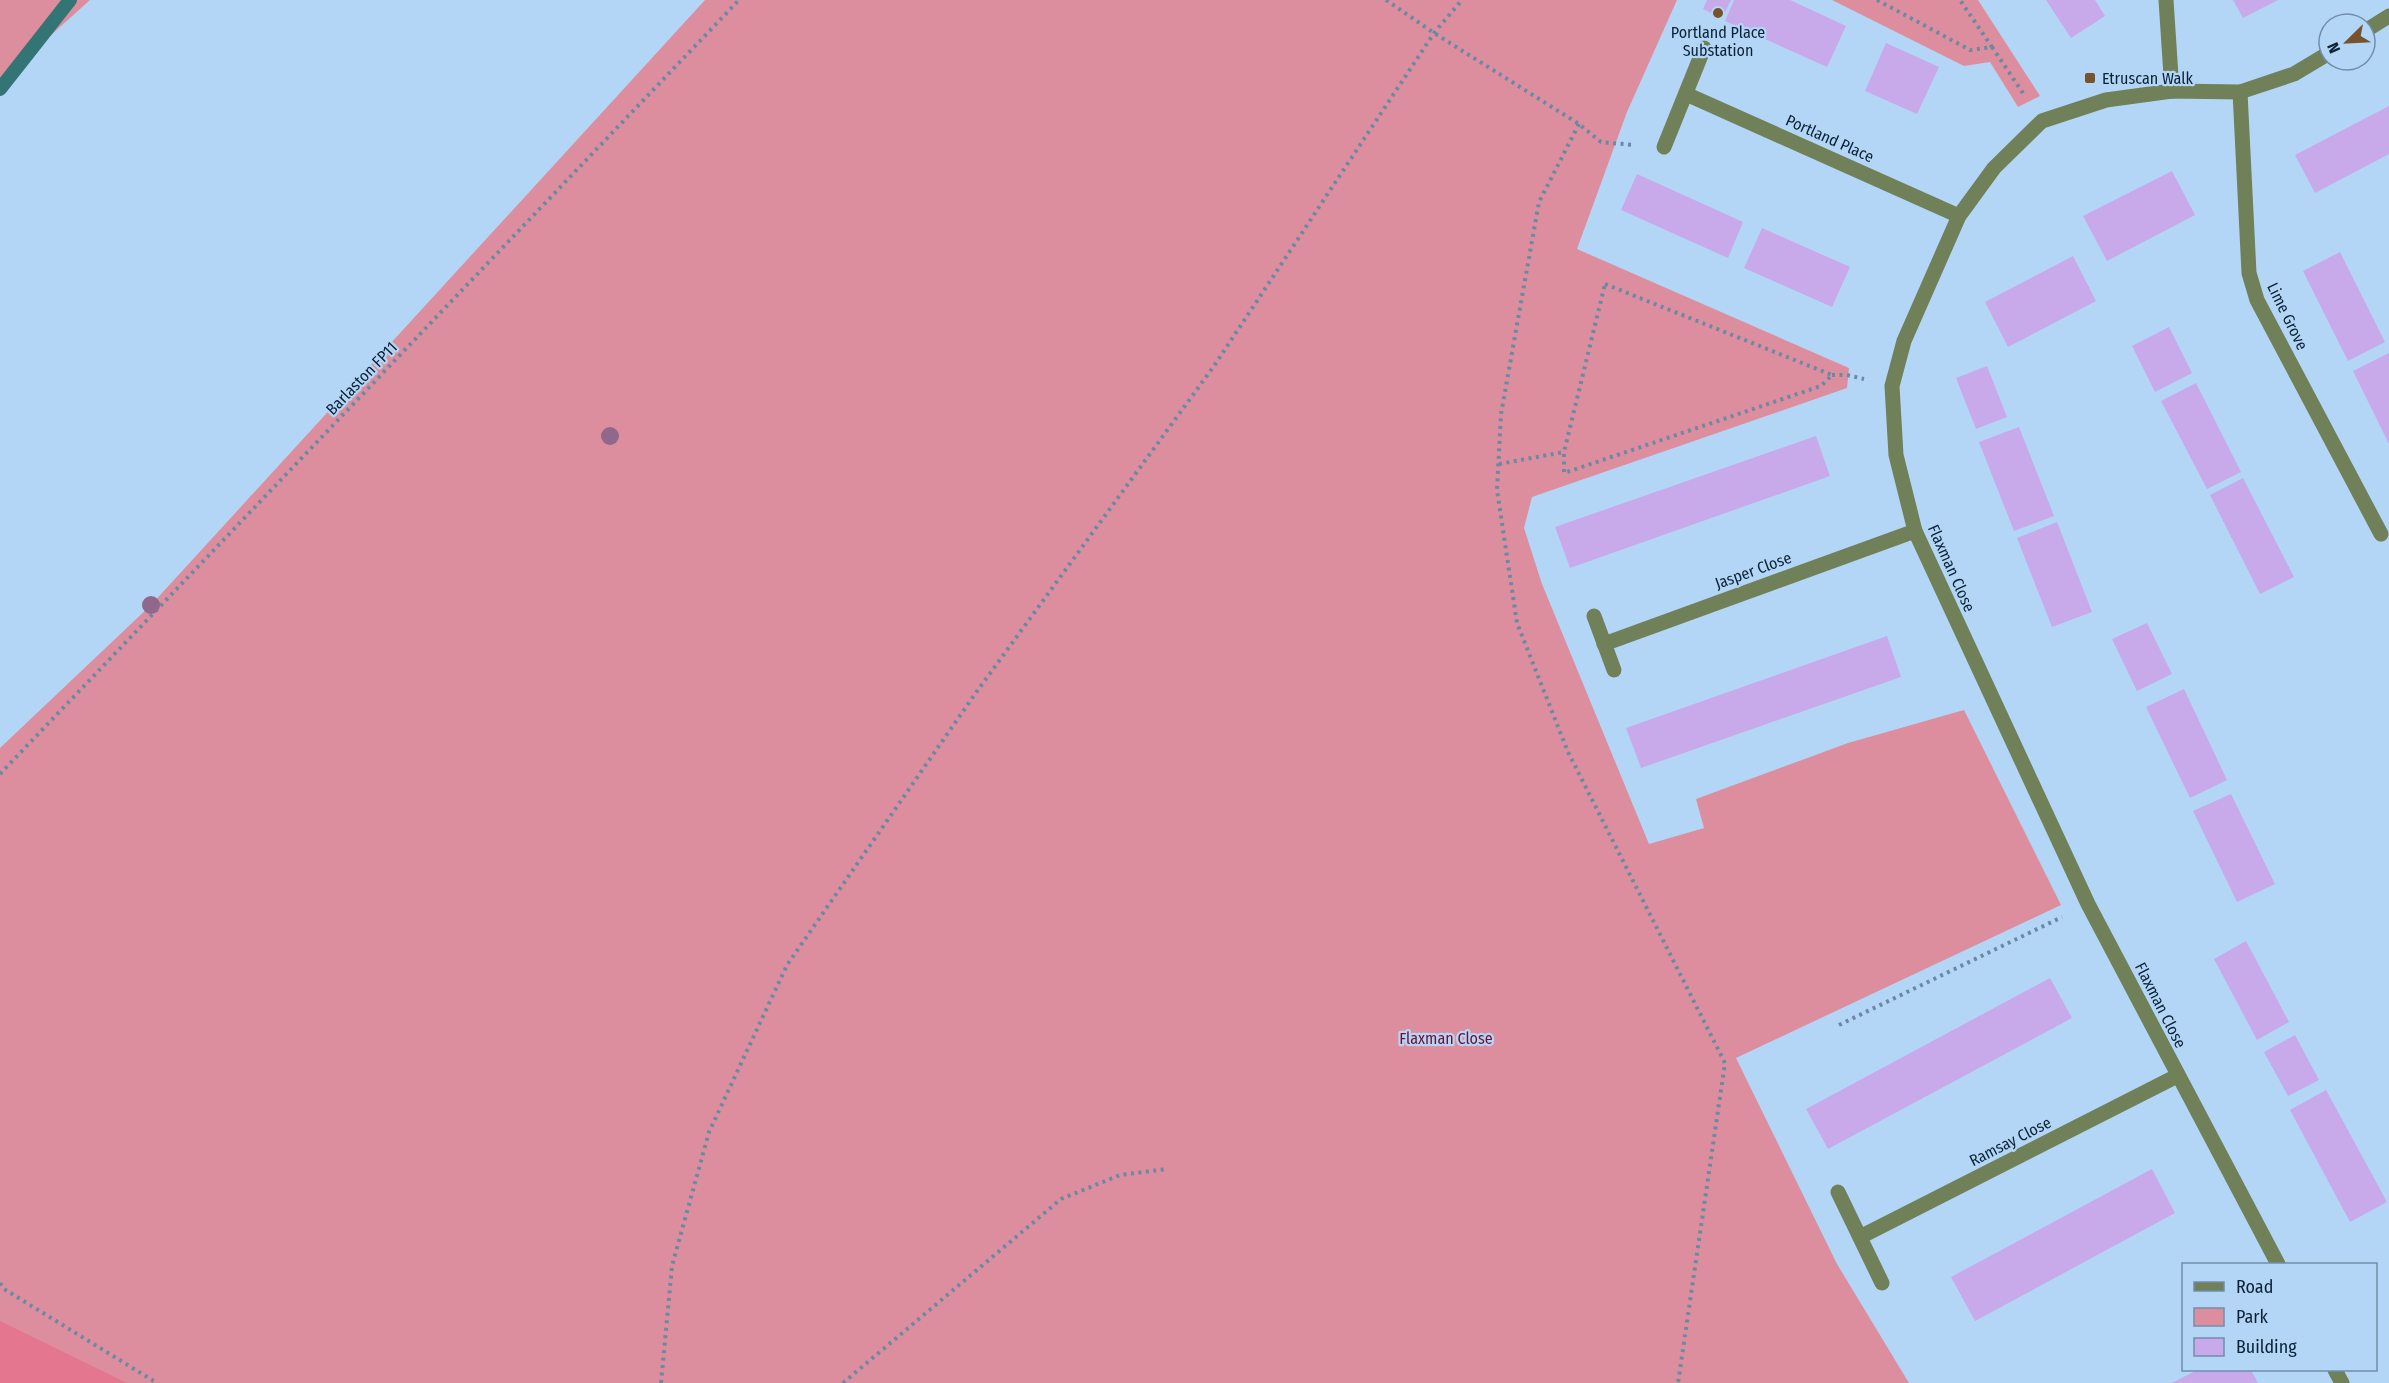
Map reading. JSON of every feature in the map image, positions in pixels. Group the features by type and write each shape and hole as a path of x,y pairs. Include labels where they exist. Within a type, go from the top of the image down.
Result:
{"street":[{"path":"2166,0 2172,92"},
{"path":"1664,147 1704,48"},
{"name":"Flaxman Close","path":"2277,1263 2088,904 1915,531 1896,455 1892,386 1904,341 1959,216 1994,168 2042,121 2106,100 2172,92 2240,92 2294,74 2317,60"},
{"name":"Lime Grove","path":"2240,92 2249,273 2257,300 2380,534"},
{"name":"Portland Place","path":"1686,94 1959,216"},
{"name":"Jasper Close","path":"1604,644 1915,531"},
{"path":"1594,616 1614,670"},
{"name":"Ramsay Close","path":"1860,1238 2177,1076"},
{"path":"1838,1192 1882,1283"}],"path":[{"name":"Barlaston FP11","path":"0,774 739,0"},
{"path":"1386,0 1434,33 1579,124 1601,142 1664,147"},
{"path":"661,1383 672,1266 709,1132 787,965 975,694 1214,366 1434,33 1462,0"},
{"path":"1877,0 1970,50 1992,47"},
{"path":"1960,0 2042,121"},
{"path":"1579,124 1539,202 1501,414 1497,490 1517,623 1568,752 1725,1063 1678,1383"},
{"path":"1605,284 1832,375 1821,386 1564,473 1564,452 1605,284"},
{"path":"1498,464 1564,452"},
{"path":"1839,1025 2088,904"},
{"path":"843,1383 1062,1199 1120,1175 1167,1170"},
{"path":"0,1283 4,1289 157,1383"}],"green space":[{"path":"0,0 90,0 0,81"},
{"path":"705,0 1677,0 1627,112 1577,249 1849,368 1847,388 1532,497 1524,528 1542,584 1649,844 1704,828 1696,799 1848,743 1964,710 2061,905 1736,1058 1837,1264 1909,1383 0,1383 0,748 151,605"},
{"path":"1832,0 1978,0 2040,96 2018,107 1990,62 1964,66"}],"shaded area":[{"path":"0,1321 127,1383 0,1383"}],"building":[{"name":"Portland Place Substation","path":"1707,0 1731,0 1722,18 1703,9"},
{"path":"1734,0 1790,0 1846,26 1827,67 1725,21"},
{"path":"2046,0 2095,0 2105,16 2071,38"},
{"path":"2233,0 2278,0 2243,18"},
{"path":"1886,43 1939,67 1917,114 1865,91"},
{"path":"2389,106 2389,154 2315,193 2295,155"},
{"path":"2172,171 2195,215 2107,261 2083,216"},
{"path":"1637,174 1743,222 1728,258 1621,210"},
{"path":"1762,228 1850,267 1832,307 1744,268"},
{"path":"2340,252 2385,342 2348,361 2303,271"},
{"path":"2073,256 2096,301 2008,347 1985,302"},
{"path":"2169,327 2192,373 2155,392 2132,346"},
{"path":"2389,353 2389,444 2353,371"},
{"path":"1987,366 2007,417 1976,429 1956,378"},
{"path":"2196,383 2241,472 2207,489 2161,401"},
{"path":"2019,427 2054,516 2014,531 1979,442"},
{"path":"1816,436 1830,476 1570,568 1555,527"},
{"path":"2243,478 2294,577 2260,594 2210,495"},
{"path":"2057,522 2092,612 2052,627 2017,538"},
{"path":"2147,623 2172,674 2137,691 2112,639"},
{"path":"1887,636 1901,677 1641,768 1626,728"},
{"path":"2184,689 2227,780 2190,798 2146,707"},
{"path":"2231,794 2275,884 2237,902 2193,811"},
{"path":"2246,941 2289,1022 2257,1040 2214,959"},
{"path":"2050,978 2072,1018 1828,1149 1806,1109"},
{"path":"2295,1035 2319,1080 2288,1096 2264,1052"},
{"path":"2326,1090 2387,1202 2350,1222 2290,1110"},
{"path":"2152,1169 2175,1213 1975,1321 1951,1277"},
{"path":"2195,1371 2252,1371 2258,1383 2172,1383"}],"waterway":[{"path":"0,89 70,0"}],"place":[{"name":"Portland Place Substation","path":"1718,13"},
{"name":"Etruscan Walk","path":"2090,78"}]}
